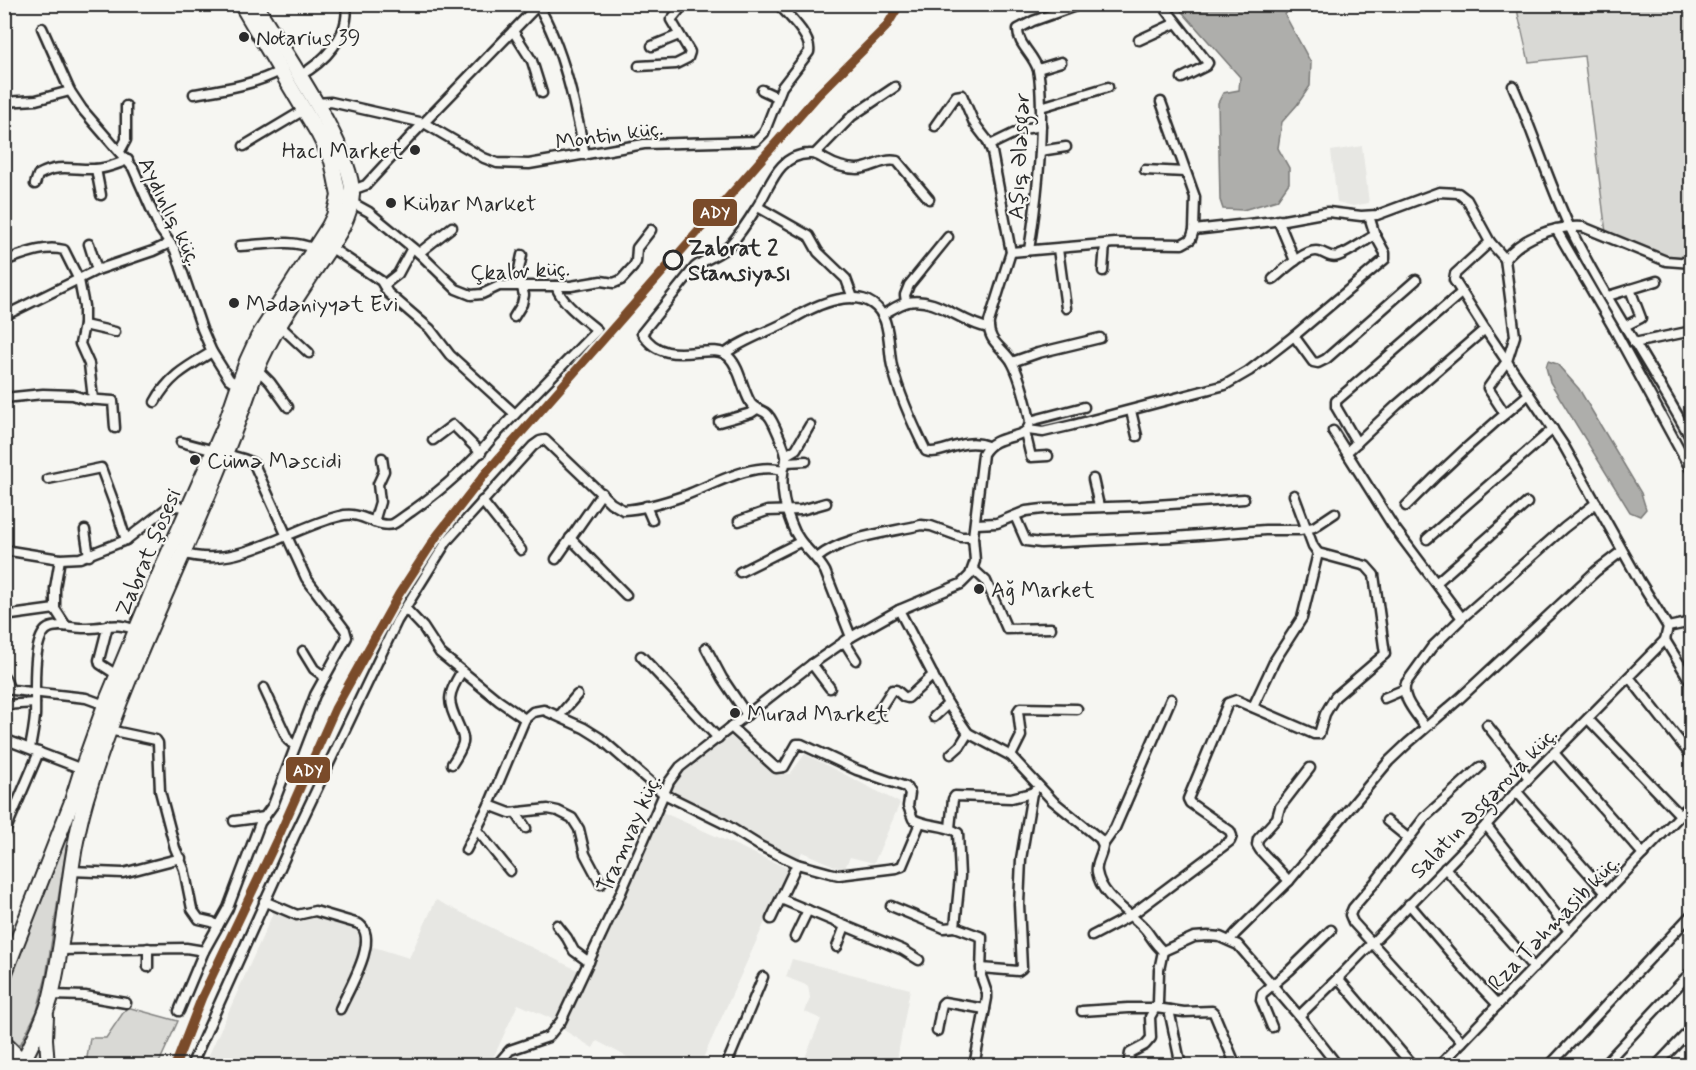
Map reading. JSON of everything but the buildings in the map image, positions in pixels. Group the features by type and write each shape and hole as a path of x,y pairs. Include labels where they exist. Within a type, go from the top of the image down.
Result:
{"main road":[{"name":"Zabrat şosesi","path":"88,770 105,705 117,675 136,630 194,512 256,368 279,325 345,222 352,196 349,175 337,141 280,71 241,4"},
{"name":"Zabrat şosesi","path":"221,452 238,385 258,337 334,216 339,189 299,76 255,4"},
{"name":"Zabrat şosesi","path":"4,975 71,804 110,730 146,634 182,553 194,512"},
{"path":"4,1043 20,1063 50,999 88,770"}],"street":[{"path":"299,76 319,63 332,48 345,24 346,4"},
{"path":"639,66 676,64 688,58 690,52 671,20 684,4"},
{"name":"Montin küç.","path":"310,107 331,102 424,123 484,158 497,163 529,164 644,144 756,141 764,133 786,80 809,52 810,47 798,26 778,4"},
{"name":"Aşıq Ələsgər","path":"1029,250 1040,151 1041,107 1038,69 1018,37 1018,29 1033,21 1081,4"},
{"path":"1162,4 1208,63 1182,78"},
{"path":"415,250 352,196 366,185 538,5 558,50 585,155"},
{"path":"1139,40 1176,24"},
{"name":"Aydınlıq küç.","path":"42,28 70,91 82,109 133,168 160,229 175,250 212,352 229,379 238,385"},
{"path":"513,31 532,61 542,93"},
{"path":"652,46 679,35"},
{"path":"1038,69 1061,62"},
{"path":"194,94 248,84 280,71"},
{"path":"1513,86 1570,226 1634,343 1691,438"},
{"path":"856,660 825,570 817,558 800,542 787,511 783,488 785,462 769,416 750,402 733,363 725,354 710,352 674,354 655,345 642,333 695,267 706,258 723,252 732,243 758,207 777,169 796,157 815,154 852,116 895,87"},
{"path":"1041,107 1108,87"},
{"path":"762,90 777,97"},
{"path":"4,102 36,100 70,91"},
{"path":"935,126 959,94 962,95 974,123 990,145 1011,252 989,328 991,339 1012,362 1028,427 1031,457 1048,456"},
{"path":"1011,252 1105,244 1182,244 1191,239 1194,230 1195,197 1161,102"},
{"path":"120,151 126,140 126,106"},
{"path":"244,146 310,107"},
{"path":"990,145 1023,129 1041,126"},
{"path":"1040,151 1066,147"},
{"path":"815,154 826,161 855,169 866,168 882,161 897,161 929,199"},
{"path":"35,184 38,175 49,169 60,167 96,169 128,160"},
{"path":"96,169 101,195"},
{"path":"1145,170 1185,172"},
{"path":"1194,230 1328,212 1377,215 1439,192 1458,193 1467,200 1490,242 1505,259 1515,336 1507,361 1488,388 1505,414"},
{"path":"758,207 809,236 818,252 846,279 853,298"},
{"path":"1028,427 1043,432 1131,411 1225,385 1249,371 1385,259 1385,253 1375,235 1369,216"},
{"path":"1278,220 1295,261"},
{"path":"1505,259 1516,247 1526,241 1570,226 1583,227 1666,261 1692,263"},
{"path":"384,285 398,274 415,250 452,227"},
{"path":"1556,229 1613,327 1692,472"},
{"name":"Çkalov küç.","path":"415,250 456,289 464,294 477,295 499,286 571,286 593,282 614,283 621,280 633,267 636,262 637,248 651,230"},
{"path":"1273,279 1295,261 1314,251 1320,251 1331,257 1339,256 1375,235"},
{"path":"906,302 905,295 909,285 948,237"},
{"path":"1490,242 1455,274 1454,280 1553,429 1668,627 1665,640 1692,684"},
{"path":"4,316 97,270 170,243"},
{"path":"240,246 294,243 304,244 314,249"},
{"path":"89,244 97,270"},
{"path":"1103,271 1105,244"},
{"path":"330,247 375,276 393,298 435,335 450,355 515,414"},
{"path":"4,261 33,251 56,248 64,250 70,258 79,280 84,306 84,325 80,344 89,364 93,399"},
{"path":"1058,249 1066,308"},
{"path":"514,317 522,304 524,295 518,274 522,255"},
{"path":"1294,336 1313,362 1318,363 1326,359 1416,280"},
{"path":"1608,296 1657,281"},
{"path":"182,553 201,558 229,556 340,516 358,515 385,525 393,524 426,501 449,484 481,453 493,437 597,330 567,303 556,286"},
{"path":"1625,326 1641,318 1630,290"},
{"path":"1357,443 1336,407 1336,401 1461,293"},
{"path":"725,354 737,345 774,329 824,302 853,298 866,301 882,315 888,332 892,365 903,404 926,451 933,453 960,444 975,443 987,446"},
{"path":"882,315 906,302 930,304 975,325 989,328"},
{"path":"84,325 115,332"},
{"path":"279,325 309,353"},
{"path":"1347,452 1485,329"},
{"path":"1634,343 1692,331"},
{"path":"1012,362 1100,338"},
{"path":"155,402 170,379 212,352"},
{"path":"256,368 270,382 288,407"},
{"path":"4,398 43,394 113,401 115,428"},
{"path":"1406,506 1442,469 1529,394"},
{"path":"1051,628 1007,629 986,581 974,569 974,537 981,464 987,446 994,441 1084,407"},
{"path":"719,422 752,413 757,409"},
{"path":"1131,411 1137,436"},
{"path":"785,462 796,449 810,425"},
{"path":"433,441 456,426 481,453"},
{"path":"1427,539 1553,429"},
{"path":"1333,431 1393,526 1462,618"},
{"path":"191,1065 264,901 384,646 447,541 533,446 543,440 611,503 623,510 670,500 754,470 771,468 785,462 806,462"},
{"path":"179,1011 204,951 228,908 260,823 273,805 315,694 346,641 346,633 313,590 252,461 181,442"},
{"path":"374,522 380,502 378,484 384,471 382,458"},
{"path":"48,479 101,468 126,540"},
{"path":"1093,479 1099,506"},
{"path":"556,559 602,493"},
{"path":"1092,936 1130,916 1230,841 1232,836 1230,831 1190,803 1189,794 1228,703 1236,700 1314,734 1319,734 1325,714 1335,697 1385,654 1374,574 1365,566 1318,553 1313,546 1294,495"},
{"path":"976,524 997,523 1034,510 1244,499"},
{"path":"482,501 521,550"},
{"path":"739,521 767,511 801,510 826,503"},
{"path":"1436,584 1527,503"},
{"path":"1425,727 1405,696 1404,690 1406,683 1432,647 1564,528 1596,503"},
{"path":"4,550 60,559 88,556 126,540 167,508 178,506 194,512"},
{"path":"646,506 652,520"},
{"path":"1015,516 1023,538 1026,542 1032,543 1307,529 1335,513"},
{"path":"817,558 840,544 921,525 931,526 961,537 974,537"},
{"path":"85,530 88,556"},
{"path":"570,538 626,595"},
{"path":"740,572 800,542"},
{"path":"1230,940 1289,881 1389,761 1596,571 1622,551"},
{"path":"1253,707 1275,660 1302,618 1318,553"},
{"path":"60,559 55,588 55,609 66,627"},
{"name":"Tramvay küç.","path":"496,1065 510,1050 544,1040 553,1033 589,962 673,775 680,767 812,664 848,639 899,610 961,584 974,569"},
{"path":"405,608 423,627 440,653 525,719"},
{"path":"4,616 55,609"},
{"path":"899,610 948,704 968,733 1011,756 1035,790 1100,839 1103,845"},
{"path":"1668,627 1687,623 1692,618"},
{"path":"108,625 100,664 117,675"},
{"path":"30,748 41,637 51,628 123,625 136,630"},
{"name":"Salatın Əsgərova küç.","path":"1299,1016 1665,640"},
{"path":"706,648 722,678 747,715"},
{"path":"303,651 314,669 325,677"},
{"path":"641,656 718,738"},
{"path":"812,664 830,688"},
{"path":"453,764 463,737 452,713 450,698 452,688 462,671"},
{"path":"874,718 891,690 894,689 904,698 908,698 933,675"},
{"path":"1629,677 1692,757"},
{"path":"5,678 9,688 13,690 86,699 105,705"},
{"path":"264,688 288,740 295,746"},
{"path":"1384,699 1404,690"},
{"path":"560,716 577,695"},
{"path":"1163,951 1145,929 1122,910 1098,878 1096,869 1103,845 1115,828 1171,699"},
{"path":"4,705 35,703"},
{"path":"934,717 948,704"},
{"path":"1011,756 1021,736 1018,711 1020,708 1077,709"},
{"path":"466,850 489,805 525,719 538,710 560,716 600,738 664,794 723,822 760,846 797,864 839,874 896,868 905,862 920,823"},
{"path":"1588,719 1680,815"},
{"path":"1487,725 1529,778"},
{"path":"731,727 776,768 784,767 797,744 801,744 857,771 906,787 910,793 908,806 912,819 920,823 956,830 959,837 960,876 955,927"},
{"path":"110,730 156,740 159,743 160,791 175,848 181,858 195,915 199,919 218,926"},
{"path":"951,754 960,746 968,733"},
{"path":"4,739 88,770"},
{"path":"4,834 39,752"},
{"path":"1554,753 1643,854"},
{"path":"1462,1042 1353,922 1350,915 1353,908 1436,805 1480,767"},
{"path":"1289,881 1260,850 1257,845 1258,839 1276,818 1280,807 1310,768"},
{"path":"950,828 955,796 1011,798 1035,790"},
{"path":"981,968 1018,971 1022,968 1019,904 1021,870 1035,790"},
{"path":"1517,792 1605,893"},
{"name":"Rza Təhmasib küç.","path":"1439,1065 1692,803"},
{"path":"489,805 502,811 516,813 548,809 572,818 576,823 583,848 602,884"},
{"path":"516,813 526,828"},
{"path":"234,821 265,817"},
{"path":"1387,821 1408,838"},
{"path":"1486,825 1569,931"},
{"path":"477,830 510,871"},
{"path":"70,871 123,873 181,858"},
{"path":"771,919 797,864"},
{"path":"1445,868 1534,968"},
{"path":"780,899 903,950 919,960"},
{"path":"264,901 297,915 315,911 363,927 366,932 365,949 340,1009"},
{"path":"1409,904 1498,1005"},
{"path":"891,906 944,928 955,927 982,937 982,982 987,993 974,1065"},
{"path":"795,937 808,910"},
{"path":"1549,1065 1692,914"},
{"path":"557,925 574,951 589,962"},
{"path":"837,946 845,926"},
{"path":"1272,1027 1261,1000 1262,994 1331,930"},
{"path":"1163,951 1194,937 1208,936 1230,940 1246,953 1338,1065"},
{"path":"148,948 148,967"},
{"path":"59,950 186,948 204,951"},
{"path":"1128,1065 1130,1053 1145,1045 1151,1038 1150,1017 1159,998 1160,962 1163,951"},
{"path":"1603,1065 1692,971"},
{"path":"726,1065 763,977"},
{"path":"1338,978 1413,1065"},
{"path":"48,1065 46,1026 50,999 85,996 126,1003"},
{"path":"937,1031 944,1002 985,1009"},
{"path":"1082,1011 1156,1008 1184,1012 1212,1011 1236,1065"},
{"path":"1169,1010 1181,1065"},
{"path":"1656,1065 1692,1028"}],"shaded area":[{"path":"1176,5 1291,5 1285,15 1311,63 1310,86 1282,122 1278,148 1289,168 1289,183 1277,200 1243,210 1223,209 1220,200 1218,103 1223,93 1239,90 1240,77"},
{"path":"1516,5 1691,5 1691,258 1669,258 1606,233 1584,56 1529,62"},
{"path":"1362,146 1369,203 1353,206 1337,202 1331,151"},
{"path":"1548,361 1557,364 1579,389 1641,493 1646,509 1640,516 1630,512 1550,382 1546,367"},
{"path":"729,735 774,772 790,774 805,754 900,803 874,863 850,857 844,870 802,852 799,858 766,844 734,822 672,791 682,772"},
{"path":"662,812 789,869 700,1065 625,1065 629,1058 597,1041 593,1048 562,1029"},
{"path":"69,829 46,977 37,1011 20,1045 5,1034 4,988"},
{"path":"436,900 579,971 555,1020 518,1004 490,1065 204,1066 274,911 300,922 315,916 356,928 361,943 409,958"},
{"path":"792,959 910,989 896,1065 802,1065 821,1019 805,1012 810,998 808,986 786,977"},
{"path":"127,1007 178,1021 158,1065 70,1065 86,1064 90,1038 106,1038"},
{"path":"40,1037 44,1065 29,1065"},
{"path":"515,1056 538,1065 510,1065"}],"railway":[{"path":"886,27 903,4"}],"transit line":[{"name":"ADY","path":"175,1066 202,997 281,831 335,709 399,594 436,537 485,474 818,95 886,27 900,4"}],"place":[{"name":"Notarius 39","path":"244,37"},
{"name":"Hacı Market","path":"415,150"},
{"name":"Kübar Market","path":"391,203"},
{"name":"Zabrat 2 Stansiyası","path":"673,260"},
{"name":"Mədəniyyət Evi","path":"234,303"},
{"name":"Cümə Məscidi","path":"195,460"},
{"name":"Ağ Market","path":"979,589"},
{"name":"Murad Market","path":"735,713"}]}
